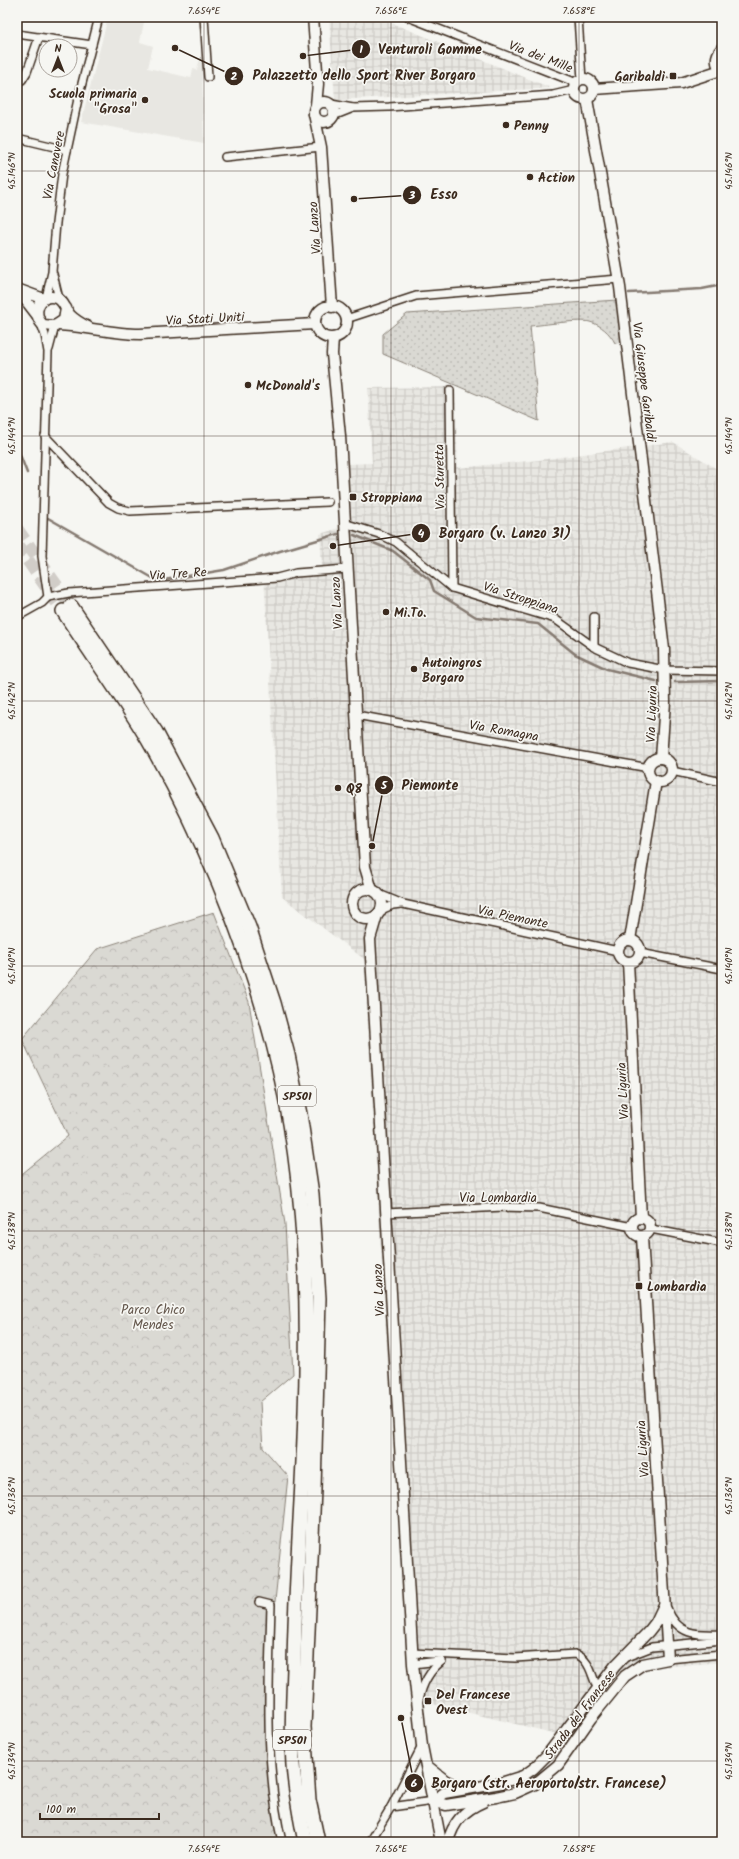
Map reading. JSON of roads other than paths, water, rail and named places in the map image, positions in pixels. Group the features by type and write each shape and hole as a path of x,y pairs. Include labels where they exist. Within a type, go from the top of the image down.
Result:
{"highway":[{"name":"SP501","path":"305,1842 297,1800 292,1736 294,1638 306,1372 306,1266 300,1194 288,1112 274,1047 238,928 201,842 147,739 67,608 156,732 212,838 249,927 274,1003 288,1055 300,1114 312,1194 319,1298 314,1489 304,1726 308,1787 318,1842"}],"street":[{"name":"Via Canavere","path":"45,299 52,272 58,196 67,150 99,17"},
{"path":"204,17 208,77"},
{"name":"Via Lanzo","path":"313,17 318,84 315,109 321,147 332,307"},
{"name":"Via dei Mille","path":"408,17 578,84"},
{"path":"353,108 331,118 320,121 315,109 323,102 353,108 389,107 553,95 578,84 592,83 594,89 592,95 586,98 580,98 578,84 578,17"},
{"path":"18,33 39,38"},
{"path":"17,80 22,80 27,72 38,41"},
{"path":"78,43 92,45"},
{"path":"594,89 681,83 721,71 717,65 717,57 722,48"},
{"name":"Via Lanzo","path":"318,84 330,104"},
{"name":"Via Giuseppe Garibaldi","path":"586,98 619,283 651,535 665,670"},
{"path":"330,104 334,110 331,118"},
{"name":"Via Lanzo","path":"321,147 331,118"},
{"path":"17,138 67,150"},
{"path":"225,157 321,147"},
{"name":"Via Canavere","path":"52,272 62,304"},
{"path":"346,319 416,296 619,283"},
{"path":"17,289 45,299"},
{"path":"17,289 38,318 45,335 48,352 42,556 48,597"},
{"path":"38,318 38,306 45,299 52,297 62,304 64,320 57,326 48,352"},
{"name":"Via Stati Uniti","path":"62,304 70,315 95,330"},
{"path":"332,307 339,309 346,319 344,331 339,336 333,338 321,335 315,324 316,317 325,308 332,307"},
{"path":"38,318 48,326 57,326"},
{"name":"Via Stati Uniti","path":"57,326 72,326 95,330 140,334 315,324"},
{"name":"Via Lanzo","path":"333,338 332,354 340,436 365,867 360,891"},
{"name":"Via Sturetta","path":"450,390 452,588"},
{"path":"45,436 109,503 118,508 130,511 328,502"},
{"name":"Via Stroppiana","path":"344,523 379,534 396,542 452,588 555,619 594,647 628,663 665,670 722,671"},
{"name":"Via Tre Re","path":"17,617 42,603 48,597 69,593 277,578 296,572 347,569"},
{"path":"594,617 594,647"},
{"name":"Via Liguria","path":"661,758 665,702 665,670"},
{"name":"Via Romagna","path":"356,715 649,768"},
{"path":"661,758 670,764 672,771 670,777 665,780 656,781 651,777 649,768 654,760 661,758"},
{"path":"672,771 722,782"},
{"path":"630,940 656,781"},
{"name":"Via Lanzo","path":"365,867 375,892"},
{"path":"360,891 375,892 382,902 379,913 369,919 360,917 352,906 354,897 360,891"},
{"name":"Via Piemonte","path":"375,892 403,904 618,951"},
{"name":"Via Piemonte","path":"379,913 393,905 403,904"},
{"name":"Via Lanzo","path":"370,939 379,913"},
{"name":"Via Lanzo","path":"360,917 370,939 412,1653 422,1746 441,1842"},
{"path":"630,940 638,945 640,953 637,959 628,962 622,959 618,951 621,944 630,940"},
{"path":"640,953 722,969"},
{"name":"Via Liguria","path":"628,962 641,1218"},
{"name":"Via Lombardia","path":"386,1212 503,1207 539,1208 632,1227"},
{"path":"641,1218 649,1222 651,1229 649,1234 642,1237 636,1235 632,1227 634,1221 641,1218"},
{"path":"651,1229 722,1243"},
{"name":"Via Liguria","path":"642,1237 668,1659"},
{"path":"259,1602 271,1605 268,1737 275,1811 282,1842"},
{"path":"664,1603 674,1622 689,1633 695,1635 722,1634"},
{"path":"615,1666 649,1631 660,1614 664,1603"},
{"name":"Strada del Francese","path":"433,1801 444,1793 507,1782 523,1776 533,1769 548,1754 615,1666 638,1652 652,1647 722,1640"},
{"name":"Strada del Francese","path":"412,1653 515,1658 575,1654 582,1656 585,1660 597,1688"},
{"name":"Strada del Francese","path":"433,1801 446,1805 496,1797 526,1788 543,1779 558,1765 591,1718 625,1676 643,1664 668,1659 722,1654"},
{"name":"Strada del Francese","path":"417,1706 422,1688 433,1668 442,1661 456,1655"},
{"name":"Strada del Francese","path":"413,1664 442,1661"},
{"path":"370,1842 391,1807 422,1746"},
{"path":"426,1765 446,1781 465,1789"},
{"path":"448,1842 454,1824 462,1814 480,1803 496,1797"},
{"path":"391,1807 433,1801"}],"waterway":[{"path":"629,293 702,289 722,285"},
{"path":"17,447 27,473"},
{"path":"48,518 158,581 224,570 280,551 338,534"},
{"path":"354,535 393,551 430,580 434,591 476,617 538,624 575,654 607,669 656,681"},
{"path":"675,682 722,681"}],"tunnel":[{"path":"17,529 71,606"},
{"path":"17,545 63,611"}],"place":[{"name":"Palazzetto dello Sport River Borgaro","path":"175,48"},
{"name":"Venturoli Gomme","path":"303,56"},
{"name":"Garibaldi","path":"673,76"},
{"name":"Scuola primaria \"Grosa\"","path":"145,100"},
{"name":"Penny","path":"506,125"},
{"name":"Action","path":"530,177"},
{"name":"Esso","path":"354,199"},
{"name":"McDonald's","path":"248,385"},
{"name":"Stroppiana","path":"353,497"},
{"name":"Borgaro (v. Lanzo 31)","path":"333,546"},
{"name":"Mi.To.","path":"386,612"},
{"name":"Autoingros Borgaro","path":"414,669"},
{"name":"Q8","path":"338,788"},
{"name":"Piemonte","path":"372,846"},
{"name":"Lombardia","path":"639,1286"},
{"name":"Del Francese Ovest","path":"428,1701"},
{"name":"Borgaro (str. Aeroporto/str. Francese)","path":"401,1718"}],"park label":[{"name":"Parco Chico Mendes","path":"153,1316"}]}
